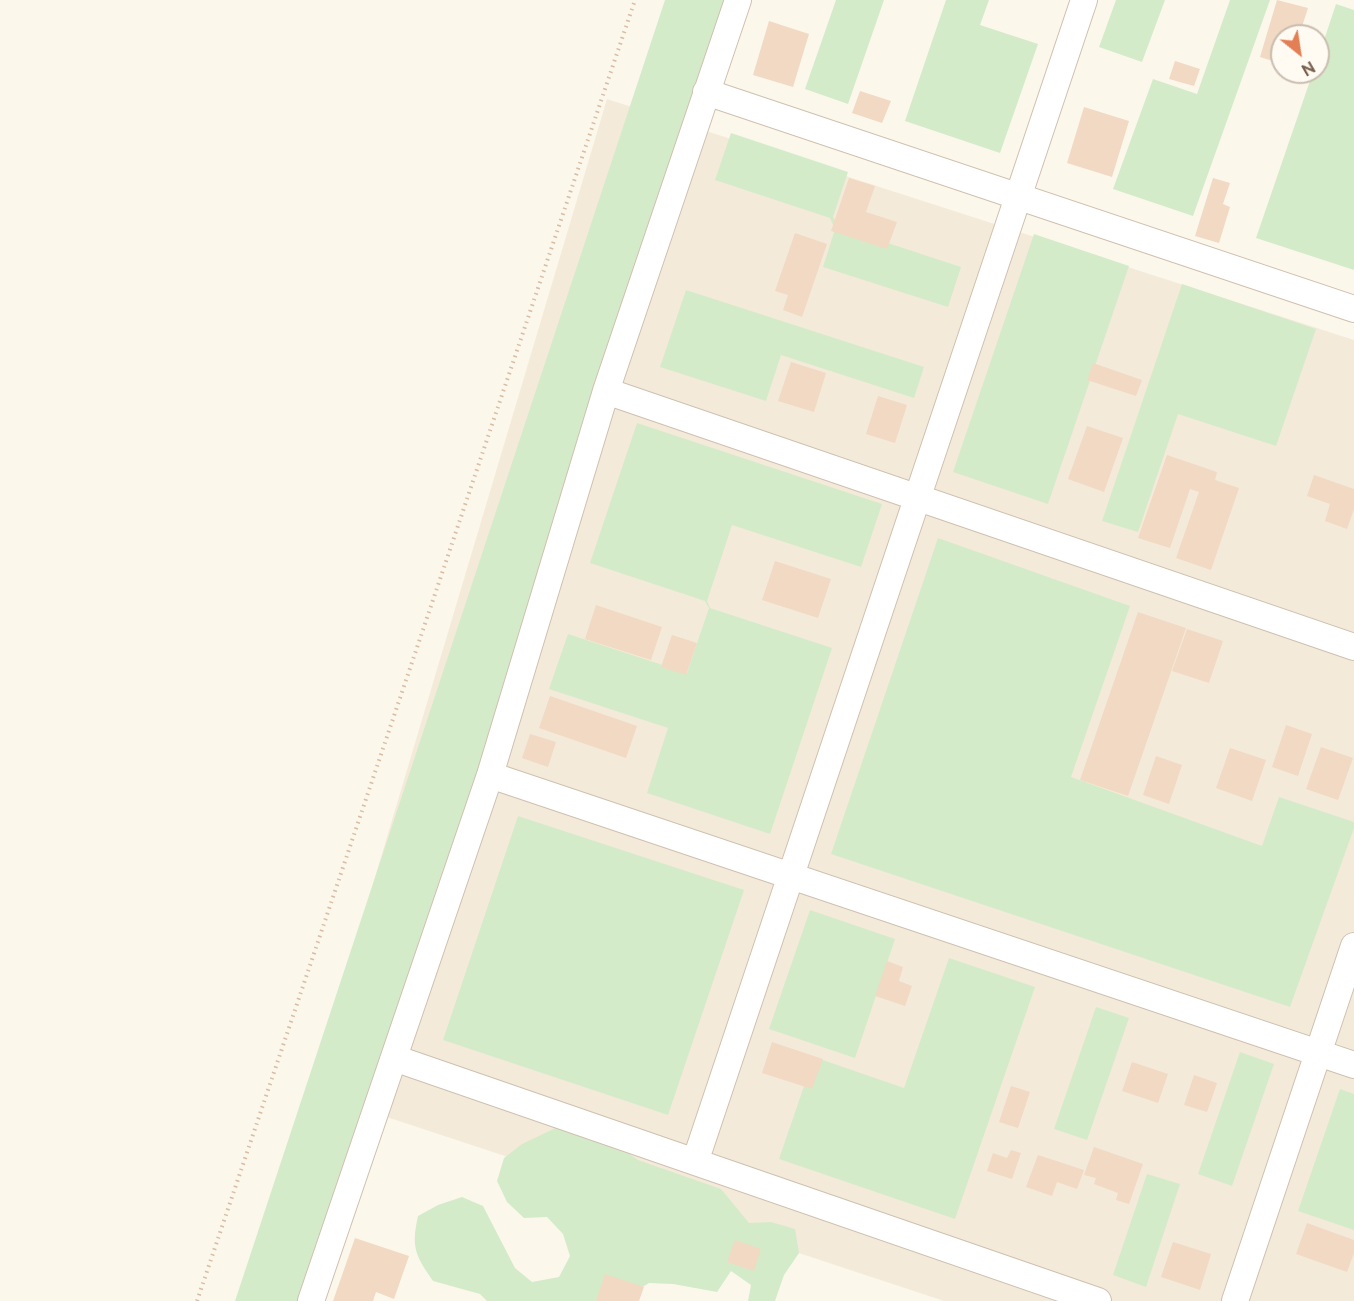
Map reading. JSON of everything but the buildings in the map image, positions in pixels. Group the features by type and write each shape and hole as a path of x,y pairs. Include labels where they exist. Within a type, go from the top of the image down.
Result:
{"street":[{"path":"311,1301 490,775 606,391 738,0"},
{"path":"694,1162 1084,0"},
{"path":"706,92 1354,309"},
{"path":"606,391 1354,647"},
{"path":"490,775 1354,1065"},
{"path":"1234,1301 1354,946"},
{"path":"394,1058 1098,1301"}],"path":[{"path":"197,1301 635,0"}],"shaded area":[{"path":"607,99 1354,340 1354,1301 944,1301 311,1092"}],"green space":[{"path":"665,0 749,0 311,1301 235,1301"},
{"path":"836,0 884,0 848,104 805,89"},
{"path":"946,0 989,0 980,25 1038,44 1000,153 905,121"},
{"path":"1116,0 1165,0 1142,62 1099,47"},
{"path":"1230,0 1270,0 1193,216 1113,189 1153,79 1197,94"},
{"path":"1336,4 1354,10 1354,270 1256,238 1309,84 1330,84 1329,24"},
{"path":"731,133 848,172 833,217 839,227 961,267 948,307 823,267 835,229 830,218 715,180"},
{"path":"1034,234 1129,266 1048,504 953,472"},
{"path":"1182,284 1316,329 1276,446 1178,414 1138,532 1102,521"},
{"path":"686,290 924,367 914,398 781,355 766,401 660,367"},
{"path":"637,423 882,504 861,567 732,525 707,601 710,608 832,648 770,834 647,793 668,728 549,689 568,634 687,673 709,608 705,601 590,563"},
{"path":"938,538 1130,606 1071,777 1262,846 1279,797 1354,822 1354,828 1290,1007 831,854"},
{"path":"518,816 744,890 668,1115 443,1040"},
{"path":"810,910 895,939 855,1058 769,1029"},
{"path":"949,958 1035,987 955,1219 779,1159 814,1057 904,1088"},
{"path":"1096,1007 1129,1018 1087,1140 1054,1129"},
{"path":"1240,1052 1274,1064 1232,1186 1198,1174"},
{"path":"1340,1089 1354,1094 1354,1230 1298,1211"},
{"path":"564,1124 587,1124 638,1160 721,1189 749,1223 771,1222 795,1229 799,1253 784,1275 775,1301 748,1301 751,1285 731,1271 717,1292 673,1284 649,1283 620,1301 487,1301 480,1294 433,1281 416,1250 415,1236 418,1216 438,1205 462,1197 483,1206 515,1268 532,1282 559,1277 570,1256 563,1234 547,1217 524,1218 507,1202 497,1181 504,1158 522,1144"},
{"path":"1147,1174 1180,1184 1146,1287 1113,1275"}]}
